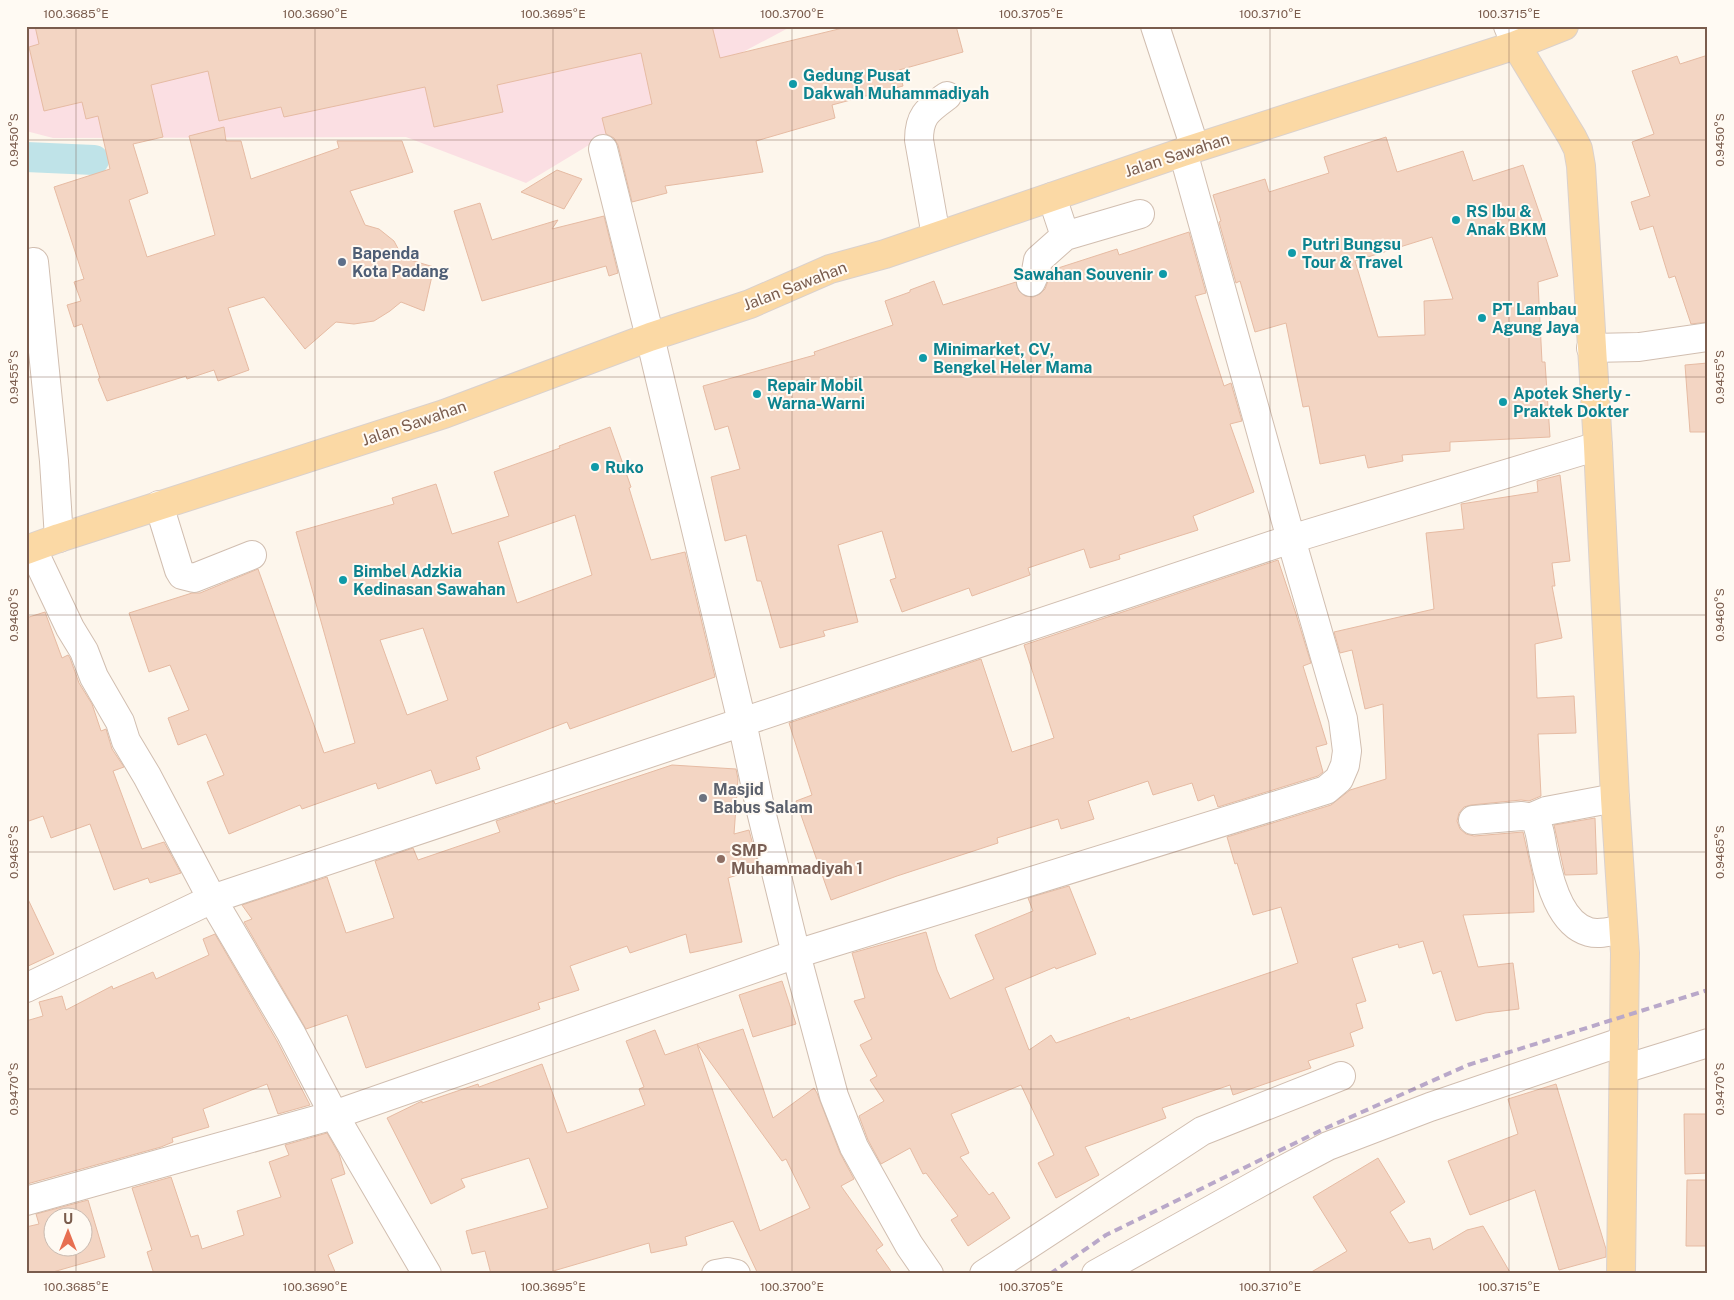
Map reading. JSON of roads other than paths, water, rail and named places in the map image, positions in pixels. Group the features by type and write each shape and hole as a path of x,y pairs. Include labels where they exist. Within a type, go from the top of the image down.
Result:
{"main road":[{"name":"Jalan Sawahan","path":"29,549 444,414 650,337 750,304 830,269 885,254 1052,197 1512,36 1564,26"},
{"path":"1512,36 1578,149 1581,166 1598,446 1614,798 1625,953 1621,1274"}],"street":[{"path":"26,1201 334,1115 796,954 1326,790 1339,779 1345,764 1347,751 1343,719 1291,539 1155,26"},
{"path":"936,236 919,140 919,128 922,118 947,96"},
{"path":"603,149 742,722 760,807 796,954 834,1096 854,1147 909,1245 929,1274"},
{"path":"1052,197 1065,236"},
{"path":"1031,282 1038,260 1065,236 1140,214"},
{"path":"34,262 54,461 59,538"},
{"path":"1591,348 1639,347 1708,337"},
{"path":"26,988 212,899 1291,539 1598,446"},
{"path":"159,506 178,570 182,575 194,578 252,555"},
{"path":"29,549 84,651 94,677 120,722 126,741 148,776 212,899 291,1033 334,1115 427,1274"},
{"path":"1473,820 1522,816 1532,817 1546,810 1614,798"},
{"path":"1532,817 1538,827 1548,876 1554,894 1570,919 1578,927 1589,932 1601,933 1623,929"},
{"path":"1096,1274 1328,1146 1430,1107 1624,1041"},
{"path":"1624,1069 1708,1043"},
{"path":"984,1274 1202,1131 1341,1076"},
{"path":"716,1274 727,1272 736,1274"}],"waterway":[{"path":"26,157 94,160"}],"railway":[{"path":"1050,1274 1106,1235 1326,1128 1468,1065 1708,990"}],"place":[{"name":"Gedung Pusat Dakwah Muhammadiyah","path":"793,84"},
{"name":"RS Ibu & Anak BKM","path":"1456,220"},
{"name":"Putri Bungsu Tour & Travel","path":"1292,253"},
{"name":"Bapenda Kota Padang","path":"342,262"},
{"name":"Sawahan Souvenir","path":"1163,274"},
{"name":"PT Lambau Agung Jaya","path":"1482,318"},
{"name":"Minimarket, CV, Bengkel Heler Mama","path":"923,358"},
{"name":"Repair Mobil Warna-Warni","path":"757,394"},
{"name":"Apotek Sherly - Praktek Dokter","path":"1503,402"},
{"name":"Ruko","path":"595,467"},
{"name":"Bimbel Adzkia Kedinasan Sawahan","path":"343,580"},
{"name":"Masjid Babus Salam","path":"703,798"},
{"name":"SMP Muhammadiyah 1","path":"721,859"}]}
